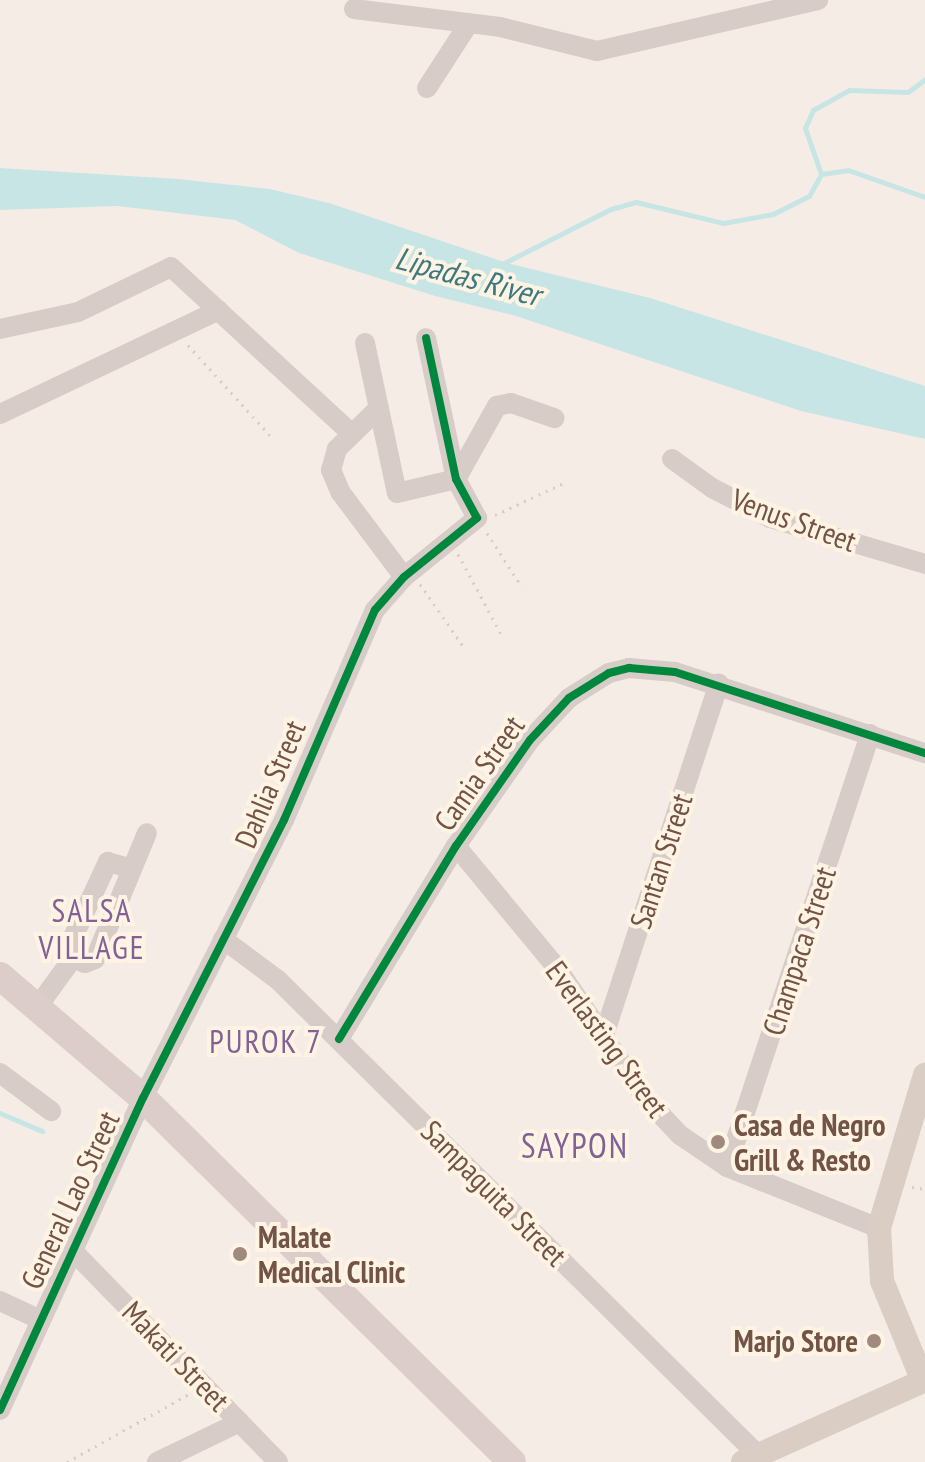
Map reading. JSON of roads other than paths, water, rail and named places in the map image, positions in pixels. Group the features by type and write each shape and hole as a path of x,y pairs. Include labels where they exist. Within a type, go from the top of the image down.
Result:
{"highway":[{"path":"0,976 143,1098 512,1462"}],"main road":[{"path":"751,1459 924,1382 882,1281 879,1228 925,1075"}],"street":[{"path":"354,9 469,23 597,51 818,0"},
{"path":"427,88 469,23"},
{"path":"0,329 78,312 171,267 351,433"},
{"path":"0,414 219,310"},
{"path":"426,338 456,479"},
{"path":"365,343 397,493 456,479 497,406 511,403 554,418"},
{"path":"379,408 351,433 332,459 334,480 408,574"},
{"name":"Venus Street","path":"672,459 738,504 770,518 925,564"},
{"name":"Dahlia Street","path":"143,1098 284,820 363,633 386,594 477,518 456,479"},
{"name":"Camia Street","path":"339,1039 456,846 544,723 588,684 629,668 719,684 925,753"},
{"name":"Santan Street","path":"603,1038 719,684"},
{"name":"Champaca Street","path":"727,1167 870,734"},
{"path":"132,869 108,862 68,948 73,958 85,963 95,959 147,833"},
{"name":"Everlasting Street","path":"456,846 557,968 603,1038 661,1116 727,1167 879,1228"},
{"name":"Sampaguita Street","path":"223,939 278,980 339,1039 751,1459"},
{"path":"38,1006 73,958"},
{"path":"0,1073 51,1111"},
{"name":"General Lao Street","path":"0,1410 143,1098"},
{"name":"Makati Street","path":"73,1251 278,1462"},
{"path":"0,1301 41,1320"},
{"path":"157,1462 240,1422"}],"water":[{"name":"Lipadas River","path":"0,168 178,179 270,189 329,203 507,263 650,298 925,386 925,439 801,411 516,316 435,296 299,253 235,220 118,206 0,210"}],"waterway":[{"name":"Lipadas River","path":"500,265 611,209 636,202 723,223 773,214 809,196 821,174 805,128 813,110 849,90 908,92 925,79"},
{"path":"821,174 848,170 925,197"},
{"path":"0,1113 42,1131"}],"place":[{"name":"Casa de Negro Grill & Resto","path":"718,1142"},
{"name":"Malate Medical Clinic","path":"240,1254"},
{"name":"Marjo Store","path":"874,1341"}],"district":[{"name":"SALSA VILLAGE","path":"92,930"},
{"name":"PUROK 7","path":"266,1041"},
{"name":"SAYPON","path":"575,1146"}]}
